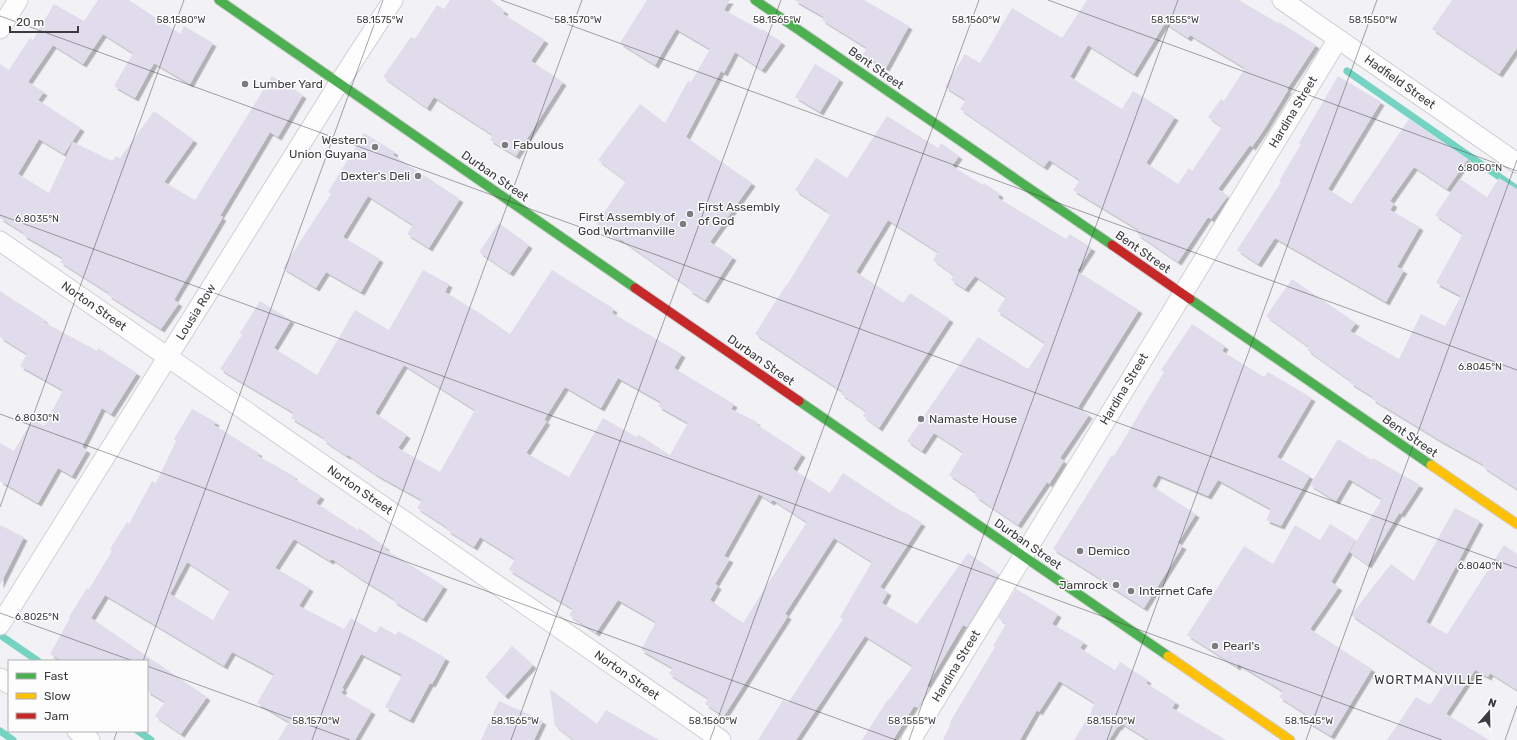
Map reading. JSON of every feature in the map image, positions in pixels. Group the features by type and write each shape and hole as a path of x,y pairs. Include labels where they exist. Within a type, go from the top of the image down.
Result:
{"street":[{"path":"0,29 18,0"},
{"name":"Durban Street","path":"219,0 1290,740"},
{"name":"Lousia Row","path":"2,621 393,0"},
{"name":"Bent Street","path":"755,0 1517,524"},
{"name":"Hadfield Street","path":"1282,0 1517,164"},
{"name":"Hardina Street","path":"911,740 1338,38"},
{"name":"Norton Street","path":"0,241 721,740"},
{"path":"78,732 90,740"}],"building":[{"path":"98,0 129,0 180,34 184,26 213,43 190,84 154,63 135,98 114,86 133,53 103,34 83,64 53,45 28,82 44,92 38,100 81,128 64,154 39,139 18,174 49,193 73,142 112,161 116,156 120,158 154,111 194,140 164,182 195,200 272,76 303,95 278,137 270,132 220,216 223,217 174,300 179,303 161,329 108,295 109,293 60,262 63,258 23,235 24,233 0,218 0,64 9,70 30,38 33,40 54,4 84,21"},
{"path":"450,0 491,0 505,11 503,14 545,40 531,61 563,82 516,156 490,140 493,135 434,97 427,108 383,77 411,37 415,39 437,5 444,9"},
{"path":"647,0 730,0 724,10 761,30 762,29 782,42 762,70 735,52 724,73 721,71 686,137 752,183 710,242 733,257 705,300 689,290 690,288 620,239 596,224 626,181 598,160 640,104 665,123 688,81 691,82 710,49 676,29 655,65 620,43"},
{"path":"794,0 864,0 909,26 886,68 863,55 867,48 822,20 824,17"},
{"path":"1087,0 1239,0 1316,45 1287,89 1288,90 1265,128 1252,147 1250,145 1218,189 1228,196 1211,219 1208,217 1178,262 1137,234 1139,230 1073,190 1080,180 1049,160 1044,167 960,109 966,100 945,87 965,54 980,63 1012,8 1062,38","holes":["1165,23 1188,38 1190,35 1245,68 1224,101 1221,99 1208,117 1222,127 1192,171 1189,168 1178,184 1146,163 1175,117 1133,91 1122,109 1070,77 1088,45 1134,74"]},
{"path":"1452,0 1517,0 1517,48 1499,74 1432,29"},
{"path":"815,64 840,79 820,112 795,97"},
{"path":"1338,76 1381,102 1328,189 1351,204 1409,119 1468,159 1447,189 1414,167 1390,201 1394,204 1390,210 1420,227 1397,267 1404,270 1386,302 1275,238 1258,264 1237,250 1281,182 1279,181 1301,144 1299,143"},
{"path":"887,116 938,148 941,143 959,156 952,166 983,185 984,183 1000,194 998,198 1066,239 1070,234 1092,248 1077,271 1139,310 1078,407 1089,415 1060,458 1064,461 1049,484 1047,482 1018,525 975,496 977,493 949,475 963,452 934,433 922,451 907,441 978,337 1028,369 1045,343 997,311 1006,297 975,276 965,289 951,280 954,275 933,260 938,252 888,220 856,272 903,303 910,293 950,319 879,428 863,416 866,411 841,394 843,392 755,334 830,215 827,213 828,212 795,190 816,158 847,178"},
{"path":"364,133 395,152 393,155 460,199 429,248 407,234 413,225 368,196 343,237 380,259 361,292 326,272 316,288 283,268 331,194 328,192"},
{"path":"1499,178 1517,189 1517,489 1483,467 1484,465 1372,399 1373,397 1350,383 1351,381 1307,350 1309,347 1266,316 1292,279 1356,323 1350,331 1399,359 1421,314 1445,326 1461,296 1436,283 1463,234 1435,215 1460,179 1487,197"},
{"path":"499,223 529,245 510,273 479,252"},
{"path":"423,270 449,284 445,292 510,334 552,270 614,309 612,313 682,354 674,368 734,404 731,409 757,422 756,424 802,454 793,469 830,493 843,473 922,523 880,587 888,592 882,603 917,624 968,553 999,574 967,627 963,625 927,686 930,688 918,708 914,706 893,740 862,740 888,699 889,700 913,666 865,636 796,740 758,740 783,700 788,703 843,619 840,617 872,562 834,538 785,614 788,616 724,716 705,704 708,698 669,674 673,668 641,650 656,622 618,600 596,633 569,615 573,609 509,570 515,559 480,537 474,547 447,530 448,528 417,508 422,500 375,474 348,455 347,456 323,440 324,438 291,418 294,413 220,369 242,335 240,333 260,301 291,320 274,348 317,375 355,310 389,330","holes":["404,365 475,410 440,472 398,448 407,435 375,413","618,378 661,402 658,406 688,423 670,455 638,434 637,437 603,418 569,477 526,453 547,421 544,420 565,387 601,408","759,494 771,502 773,500 807,522 743,623 710,600 718,586 715,584 730,559 724,556"]},
{"path":"0,291 45,320 44,322 97,351 98,348 137,373 111,414 102,408 82,447 87,450 72,476 58,468 38,503 0,481 0,443 14,451 33,419 44,426 63,390 20,366 27,354 0,337"},
{"path":"1192,324 1225,346 1222,351 1264,377 1268,372 1312,398 1277,457 1310,476 1281,526 1266,520 1271,509 1218,480 1208,496 1158,475 1152,486 1196,514 1178,543 1183,546 1144,608 1053,549 1112,455 1114,456 1164,372 1161,370"},
{"path":"192,409 216,422 214,425 259,453 258,456 294,476 293,478 321,496 316,503 358,530 359,528 386,547 385,549 444,586 423,619 393,601 394,599 332,559 330,561 294,539 275,568 310,588 299,606 344,629 351,618 376,633 380,626 396,635 398,631 446,658 432,684 430,683 410,720 385,707 402,675 361,654 342,688 344,689 341,693 372,711 355,740 278,740 289,722 257,703 274,674 232,652 224,666 105,595 91,618 207,697 181,734 155,716 165,702 148,692 148,660 61,660 50,654 70,618 69,617 87,588 89,589 112,551 110,549 127,522 129,524 152,481 156,483 176,441 174,439","holes":["187,562 230,590 213,620 170,594"]},
{"path":"1338,439 1372,460 1373,458 1420,485 1401,514 1399,513 1368,565 1350,552 1382,499 1349,479 1336,501 1310,485"},
{"path":"1455,508 1480,521 1426,622 1447,634 1504,545 1517,554 1517,690 1490,673 1488,677 1475,670 1446,714 1489,740 1387,740 1416,697 1430,705 1447,679 1351,615 1391,564 1414,581"},
{"path":"1330,524 1356,540 1331,582 1339,587 1310,629 1372,669 1331,736 1306,721 1309,716 1279,697 1283,691 1238,664 1237,667 1187,635 1244,546 1273,564 1295,525 1320,540"},
{"path":"0,525 24,537 0,585"},
{"path":"1016,589 1058,614 1052,624 1084,642 1080,648 1115,670 1120,662 1148,680 1146,683 1176,702 1172,708 1226,740 1149,740 1121,723 1109,740 1074,740 1092,711 1091,710 1095,703 1059,681 1039,712 1037,710 1020,740 943,740 951,723 950,722 995,647 993,646 1006,624 998,618"},
{"path":"512,646 533,665 505,696 485,677"},
{"path":"550,689 597,724 606,710 659,740 574,740 555,726"},
{"path":"499,701 543,721 534,740 481,740"}],"waterway":[{"path":"1347,71 1517,189"},
{"path":"0,635 37,660"},
{"path":"0,731 13,740"},
{"path":"139,732 151,740"}],"traffic: fast":[{"path":"219,0 635,288"},
{"path":"755,0 1112,245"},
{"path":"1190,299 1431,465"},
{"path":"799,401 1168,656"}],"traffic: slow":[{"path":"1431,465 1517,524"},
{"path":"1168,656 1290,740"}],"traffic: jam":[{"path":"1112,245 1190,299"},
{"path":"635,288 799,401"}],"place":[{"name":"Lumber Yard","path":"245,84"},
{"name":"Fabulous","path":"505,145"},
{"name":"Western Union Guyana","path":"375,147"},
{"name":"Dexter's Deli","path":"418,176"},
{"name":"First Assembly of God","path":"690,214"},
{"name":"First Assembly of God Wortmanville","path":"683,224"},
{"name":"Namaste House","path":"921,419"},
{"name":"Demico","path":"1080,551"},
{"name":"Jamrock","path":"1116,585"},
{"name":"Internet Cafe","path":"1131,591"},
{"name":"Pearl's","path":"1215,646"}],"district":[{"name":"WORTMANVILLE","path":"1429,679"}]}
